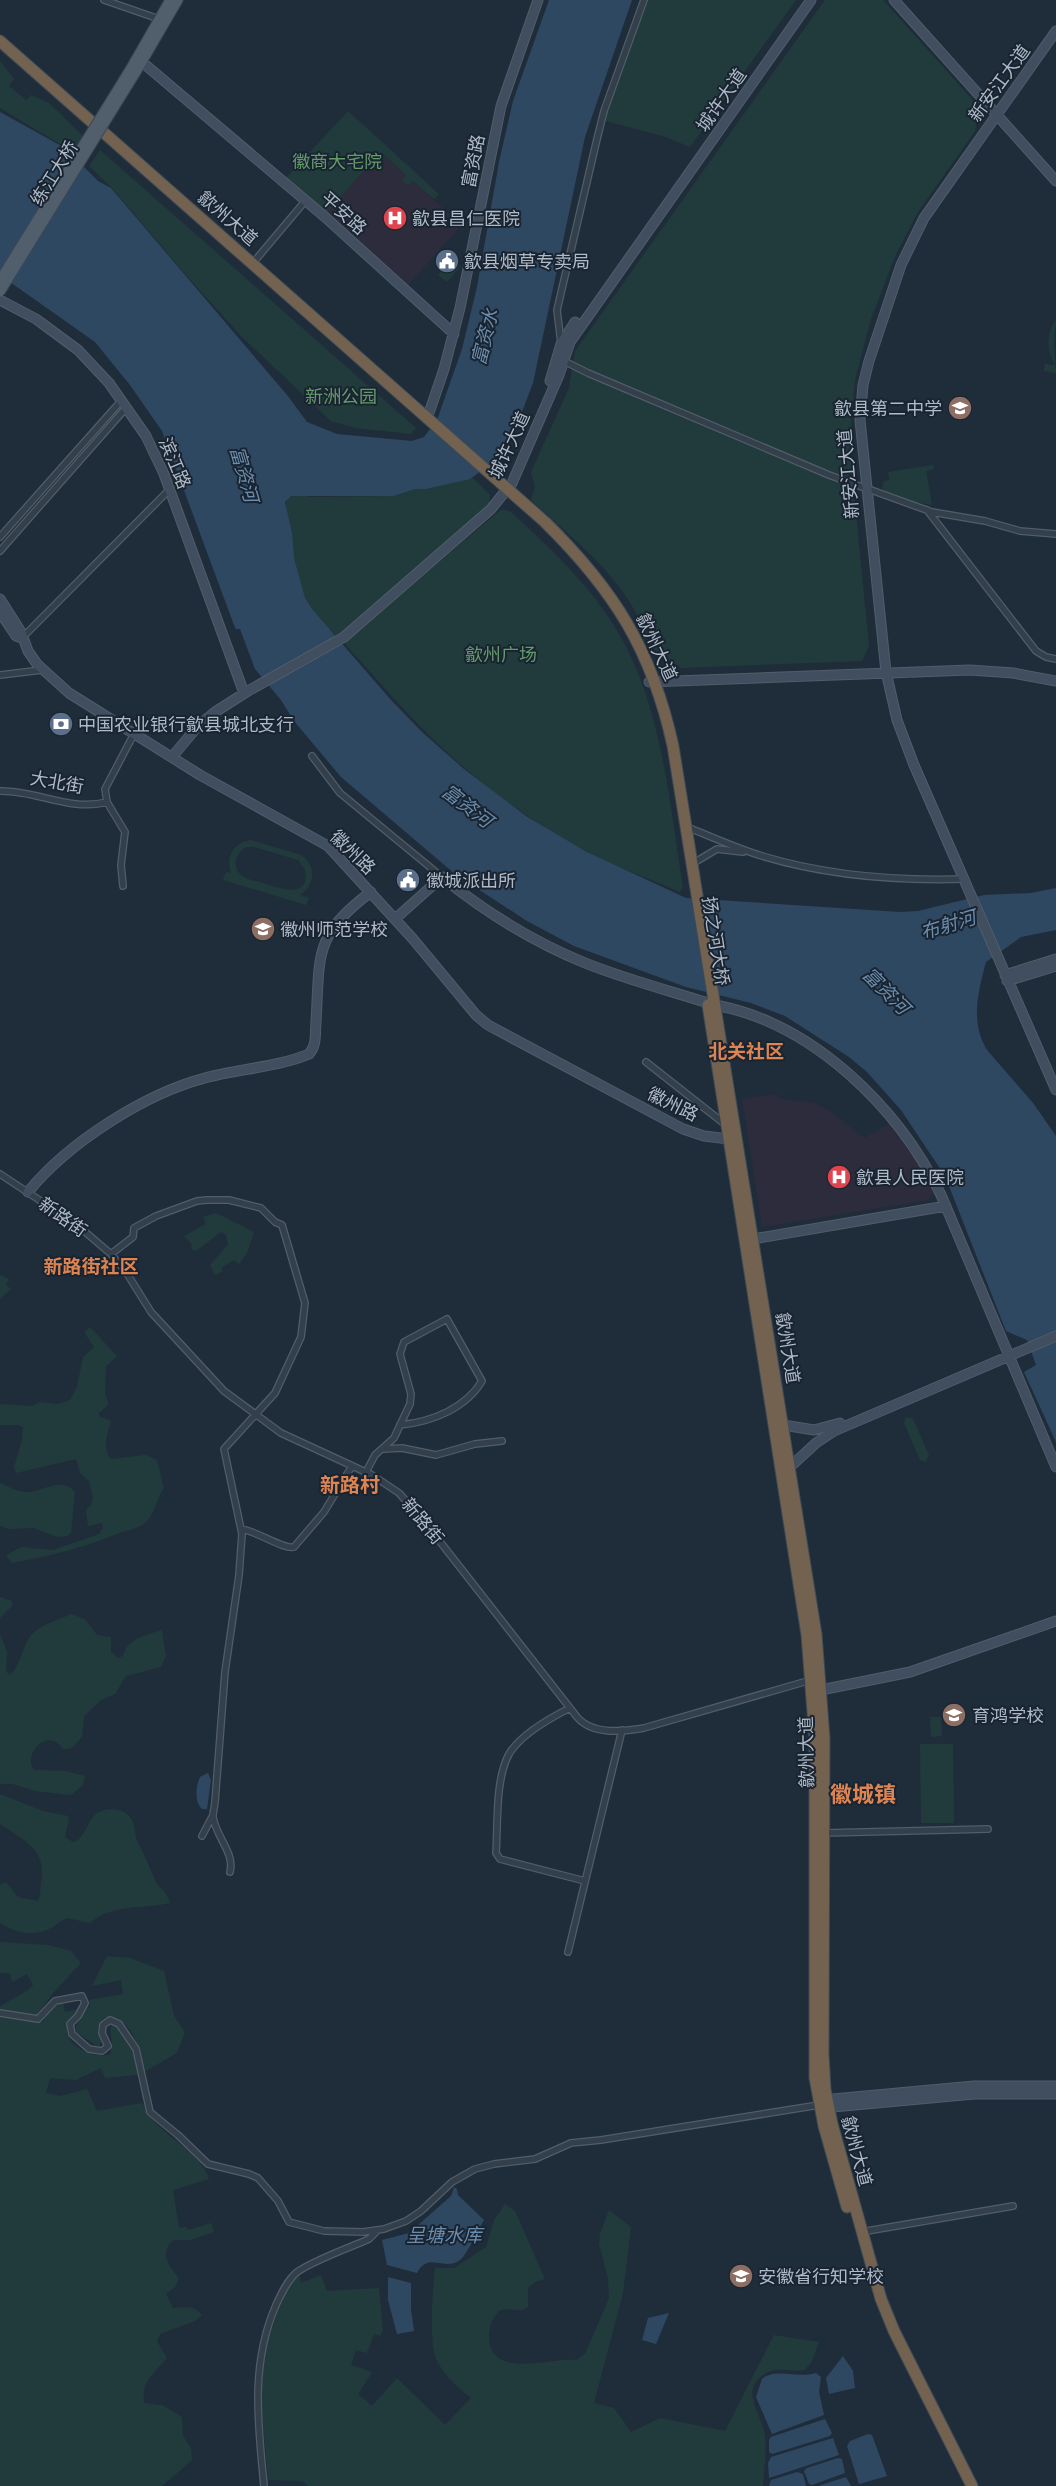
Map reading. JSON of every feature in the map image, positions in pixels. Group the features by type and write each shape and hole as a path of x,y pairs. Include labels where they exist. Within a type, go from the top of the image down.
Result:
{"highway":[{"name":"歙州大道","path":"0,41 253,263 485,474 506,490 595,585 624,628 653,685 673,746 687,827 693,888"},
{"name":"歙州大道","path":"0,50 429,423"},
{"name":"歙州大道","path":"653,685 667,747 693,888"},
{"name":"扬之河大桥","path":"693,888 711,1001"},
{"name":"歙州大道","path":"711,1001 726,1125 803,1607 812,1680 816,1762 814,2054 822,2104 840,2187 875,2301 889,2334 966,2486"},
{"name":"歙州大道","path":"711,1001 753,1239 816,1634 821,1690 824,1833 822,2104 886,2313 972,2486"}],"main road":[{"path":"134,70 170,0"},
{"path":"134,70 142,62 178,0"},
{"name":"练江大桥","path":"0,280 134,70"},
{"name":"练江大桥","path":"0,292 134,70"}],"street":[{"path":"104,0 159,20"},
{"name":"富资路","path":"429,423 454,334 501,106 538,0"},
{"path":"644,0 604,111 557,310 564,361 829,475 927,510 985,521 1020,531 1056,534"},
{"name":"城许大道","path":"506,490 553,372 561,344 804,0"},
{"name":"城许大道","path":"506,490 564,361 570,342 582,322 811,0"},
{"path":"894,0 1056,172"},
{"path":"902,0 1056,181"},
{"name":"新安江大道","path":"1000,114 1056,31"},
{"name":"新安江大道","path":"972,890 964,879 908,751 897,720 889,675 860,432 861,397 865,373 895,279 924,218 1056,41"},
{"name":"平安路","path":"142,62 306,200 454,334"},
{"path":"253,263 306,200"},
{"name":"滨江路","path":"1,303 36,319 68,342 94,366 124,404 153,448 246,692"},
{"path":"0,537 124,404"},
{"path":"0,550 124,404"},
{"path":"22,638 170,489"},
{"path":"172,757 207,718 246,692 344,637 491,509 506,490"},
{"path":"927,510 1036,651 1046,658 1056,659"},
{"name":"徽州路","path":"0,599 21,632 28,651 42,670 74,696 135,732 200,775 324,843 336,852 476,1015 494,1029 684,1129 704,1136 729,1139"},
{"name":"徽州路","path":"0,612 16,636 22,638"},
{"path":"0,676 42,670"},
{"path":"653,685 986,670 1056,681"},
{"path":"889,675 986,676 1056,687"},
{"name":"新安江大道","path":"889,675 913,748 972,890"},
{"path":"123,886 121,866 125,832 107,802 105,792 106,784 135,732"},
{"path":"312,756 340,793 442,877 506,922 570,957 613,973 740,1009 765,1020 815,1049 847,1072 879,1103 902,1131 924,1163 946,1206 1056,1467"},
{"name":"大北街","path":"0,791 18,792 68,803 92,805 107,802"},
{"path":"687,827 760,856"},
{"path":"692,864 710,852 720,849 852,875 905,879 964,879"},
{"path":"395,919 442,877"},
{"path":"972,890 1003,964 1056,1077"},
{"path":"28,1192 42,1175 65,1155 150,1098 204,1078 309,1054 314,1043 319,969 327,936 340,918 371,892"},
{"path":"1009,977 1056,959"},
{"path":"1009,977 1056,966"},
{"path":"1009,977 1056,1090"},
{"path":"646,1062 726,1125"},
{"name":"新路街","path":"0,1174 77,1225 112,1254 126,1272 151,1312 224,1391 291,1439 366,1472 394,1488 427,1525 570,1708 580,1720 591,1728 622,1730 644,1728 812,1680"},
{"path":"112,1254 133,1237 134,1228 156,1216 197,1200 229,1200 261,1208 274,1222 282,1225 305,1304 304,1327 301,1338 275,1393 224,1448 242,1528 239,1574 230,1629 213,1815 215,1826 231,1859 230,1872"},
{"path":"753,1239 946,1206"},
{"path":"366,1472 375,1455 384,1449 407,1413 411,1397 400,1354 401,1346 404,1342 447,1319 482,1380 471,1396 455,1408 426,1421 400,1425"},
{"path":"1027,1346 1056,1331"},
{"path":"783,1425 814,1430 840,1423 1007,1354 1056,1336"},
{"path":"790,1467 816,1443 834,1431 1007,1354"},
{"path":"384,1449 402,1448 436,1455 475,1444 502,1441"},
{"path":"242,1528 260,1533 286,1548 294,1547 324,1512 352,1466"},
{"path":"821,1690 910,1672 1056,1621"},
{"path":"570,1708 531,1732 508,1756 499,1795 496,1853 500,1859 585,1881"},
{"path":"568,1952 622,1730"},
{"path":"202,1836 213,1815"},
{"path":"824,1833 988,1829"},
{"path":"0,2013 38,2019 55,2001 82,1996 85,2003 78,2016 70,2024 72,2034 89,2049 102,2052 108,2046 102,2033 103,2026 110,2020 119,2024 129,2035 138,2052 150,2112 178,2135 203,2161 212,2166 257,2177 278,2202 285,2218 293,2225 324,2232 377,2231 413,2216 458,2178 481,2167 535,2159 558,2147 576,2142 601,2140 822,2104 981,2085 1056,2086"},
{"path":"822,2104 974,2094 1056,2094"},
{"path":"861,2232 1013,2206"},
{"path":"264,2486 257,2376 263,2343 274,2310 287,2284 300,2270 369,2239 377,2231"}],"shaded area":[{"name":"歙县昌仁医院","path":"381,152 407,175 402,180 408,186 413,181 462,225 408,285 327,212"},
{"name":"歙县人民医院","path":"777,1094 781,1099 815,1103 835,1114 864,1138 889,1124 916,1160 933,1193 928,1200 762,1227 742,1099"}],"green space":[{"path":"647,0 796,0 690,147 666,137 606,121 604,118"},
{"path":"825,0 883,0 979,107 975,131 918,212 896,254 871,319 855,380 849,443 869,646 862,661 681,668 671,661 660,659 633,608 613,579 579,544 531,500 535,487 531,472 569,388 575,351"},
{"path":"0,61 14,79 9,86 26,100 31,95 49,103 83,136 75,153 0,108"},
{"name":"徽商大宅院","path":"348,111 439,194 434,199 413,181 408,186 402,180 406,175 381,152 325,214 287,181 286,178"},
{"name":"新洲公园","path":"100,150 416,428 411,434 356,428 331,421 241,336 113,189 89,166"},
{"path":"452,259 460,267 447,282 438,275"},
{"path":"1056,319 1054,342 1056,373 1044,371 1045,364 1055,365 1050,354 1048,342 1050,330"},
{"path":"933,465 934,469 926,471 932,505 915,502 885,491 882,488 884,481 889,480 888,472"},
{"path":"472,477 490,495 489,505 449,542 337,637 314,611 304,595 289,533 287,499 295,494 311,497 394,496 415,489 426,489"},
{"name":"歙州广场","path":"502,509 511,512 556,554 584,584 619,634 634,663 646,694 662,758 683,887 680,892 589,853 555,834 495,793 440,746 402,708 343,642"},
{"path":"251,840 301,855 306,859 312,870 311,881 309,886 300,895 309,898 306,905 223,880 226,872 231,873 229,861 232,851 245,841","holes":["254,847 298,860 305,870 306,879 303,885 298,889 284,889 241,875 236,868 236,860 243,849"]},
{"path":"216,1213 254,1232 247,1253 239,1264 234,1260 221,1268 223,1271 215,1275 210,1265 228,1244 226,1235 221,1232 196,1251 192,1250 191,1243 184,1236 206,1224 203,1217"},
{"path":"0,1275 9,1279 6,1285 11,1289 0,1299"},
{"path":"90,1327 117,1356 106,1366 105,1395 109,1404 99,1413 99,1416 111,1421 106,1441 108,1454 111,1459 146,1455 157,1460 164,1488 151,1516 142,1525 68,1550 12,1563 6,1555 22,1547 53,1550 99,1534 103,1528 102,1523 88,1526 86,1510 91,1505 93,1497 89,1481 80,1473 76,1459 16,1473 14,1467 22,1440 23,1428 19,1425 0,1425 0,1404 33,1406 40,1402 58,1404 70,1400 77,1387 83,1357 94,1347 84,1332"},
{"path":"906,1417 913,1419 929,1455 925,1462 920,1460 904,1423"},
{"path":"0,1483 22,1492 36,1491 59,1485 65,1485 70,1488 75,1492 71,1533 67,1536 57,1537 34,1528 9,1529 0,1526"},
{"path":"0,1597 12,1601 12,1606 0,1618"},
{"path":"71,1614 85,1619 97,1635 111,1637 111,1652 118,1658 123,1656 125,1650 133,1641 162,1630 166,1656 161,1667 126,1676 115,1694 101,1700 84,1716 82,1737 72,1748 63,1749 58,1743 48,1740 38,1745 35,1749 31,1760 34,1770 66,1771 85,1776 83,1785 71,1795 35,1791 13,1784 0,1784 0,1634 7,1652 6,1671 9,1675 16,1668 32,1634 46,1625"},
{"path":"930,1717 941,1717 942,1736 931,1737"},
{"path":"920,1744 953,1744 954,1823 921,1823"},
{"path":"0,1794 43,1811 68,1816 65,1837 73,1842 83,1835 93,1817 99,1812 112,1809 125,1813 133,1821 137,1840 156,1882 165,1892 170,1903 117,1910 98,1917 90,1923 67,1918 53,1927 33,1933 19,1932 0,1923 0,1885 6,1882 18,1897 38,1901 42,1870 37,1853 32,1847 0,1824"},
{"path":"0,1942 48,1945 71,1951 81,1963 53,1993 36,2016 0,2010 0,2006 27,1991 33,1985 27,1974 12,1982 10,1973 0,1973"},
{"path":"107,1956 130,1958 164,1971 174,2016 185,2032 177,2053 144,2072 134,2036 123,2023 115,2019 105,2018 100,2023 98,2030 102,2041 99,2047 77,2033 76,2026 86,2008 90,2007 89,2000 123,1994 121,1980 92,1986"},
{"path":"63,2002 65,2012 79,2009 67,2029 71,2041 76,2046 97,2055 110,2054 112,2044 110,2028 113,2026 119,2029 128,2039 134,2054 138,2075 105,2078 101,2068 76,2080 50,2078 46,2093 60,2096 87,2089 97,2111 142,2103 158,2125 201,2163 209,2179 173,2190 179,2228 186,2227 188,2230 211,2223 214,2232 190,2240 174,2240 167,2249 166,2254 169,2264 179,2278 175,2287 166,2294 173,2308 192,2308 202,2315 195,2321 160,2334 157,2341 167,2358 150,2378 145,2388 144,2403 162,2405 182,2417 183,2436 191,2448 192,2460 162,2486 0,2486 0,2015 42,2022 52,2007"},
{"path":"505,2204 515,2211 545,2279 535,2282 528,2288 528,2307 521,2310 500,2310 492,2323 489,2338 492,2351 500,2359 511,2363 524,2364 577,2360 585,2354 609,2298 608,2278 599,2244 600,2234 609,2210 631,2227 623,2293 594,2403 614,2408 631,2432 660,2418 725,2431 774,2335 819,2342 811,2363 804,2370 771,2371 758,2380 753,2387 752,2395 765,2436 766,2455 763,2486 308,2486 302,2481 268,2480 260,2388 265,2350 283,2295 294,2280 300,2275 301,2283 321,2275 327,2291 379,2288 383,2331 380,2336 374,2334 367,2353 356,2350 351,2365 372,2372 358,2394 372,2406 397,2378 445,2425 471,2398 448,2377 440,2367 434,2353 432,2316 435,2268 454,2268 486,2247 494,2220"}],"water":[{"path":"549,0 632,0 585,137 533,383 518,422 489,465 470,479 426,489 415,489 394,496 291,496 285,502 292,533 294,558 305,598 312,609 391,700 422,732 464,769 526,816 585,851 686,898 900,912 918,911 984,895 1031,893 1056,888 1056,930 1021,937 986,962 978,996 977,1018 987,1050 1033,1103 1056,1136 1056,1442 1024,1372 1036,1365 1027,1340 1006,1331 945,1176 901,1110 867,1072 849,1057 785,1016 751,1003 686,987 574,946 527,921 455,874 341,777 294,721 281,700 255,669 240,629 236,629 234,625 162,431 130,385 95,342 0,275 0,112 65,148 98,181 111,188 287,395 307,422 337,434 412,441 424,437 437,420 462,349 477,287 499,162 513,101"},
{"path":"208,1773 211,1780 207,1809 202,1809 197,1798 197,1789 200,1777"},
{"name":"呈塘水库","path":"454,2187 457,2189 458,2195 484,2220 463,2257 454,2263 448,2264 426,2263 417,2273 387,2265 382,2240 409,2233 451,2196"},
{"path":"388,2277 411,2283 411,2309 414,2331 397,2334 388,2300"},
{"path":"669,2313 656,2344 642,2340 648,2318"},
{"path":"843,2356 853,2371 855,2388 829,2394 826,2378"},
{"path":"780,2373 802,2375 816,2373 821,2377 819,2392 824,2415 772,2434 756,2397 762,2379"},
{"path":"825,2419 832,2433 830,2436 772,2454 769,2452 769,2440 771,2437"},
{"path":"868,2434 872,2435 887,2476 859,2484 847,2446 850,2441"},
{"path":"833,2438 839,2455 769,2478 768,2463 771,2457"},
{"path":"838,2458 842,2459 845,2473 812,2485 809,2484 804,2471 807,2468"},
{"path":"797,2472 803,2474 806,2486 769,2486 771,2480"},
{"path":"846,2477 851,2486 818,2486"}],"place":[{"name":"歙县昌仁医院","path":"395,218"},
{"name":"歙县烟草专卖局","path":"447,261"},
{"name":"歙县第二中学","path":"960,408"},
{"name":"中国农业银行歙县城北支行","path":"61,724"},
{"name":"徽城派出所","path":"408,880"},
{"name":"徽州师范学校","path":"263,929"},
{"name":"歙县人民医院","path":"839,1177"},
{"name":"育鸿学校","path":"954,1715"},
{"name":"安徽省行知学校","path":"741,2276"}],"district":[{"name":"北关社区","path":"746,1051"},
{"name":"新路街社区","path":"91,1266"},
{"name":"新路村","path":"350,1485"},
{"name":"徽城镇","path":"863,1794"}],"water label":[{"name":"富资水","path":"485,337"},
{"name":"富资河","path":"244,474"},
{"name":"富资河","path":"467,806"},
{"name":"布射河","path":"948,925"},
{"name":"富资河","path":"886,991"}]}
